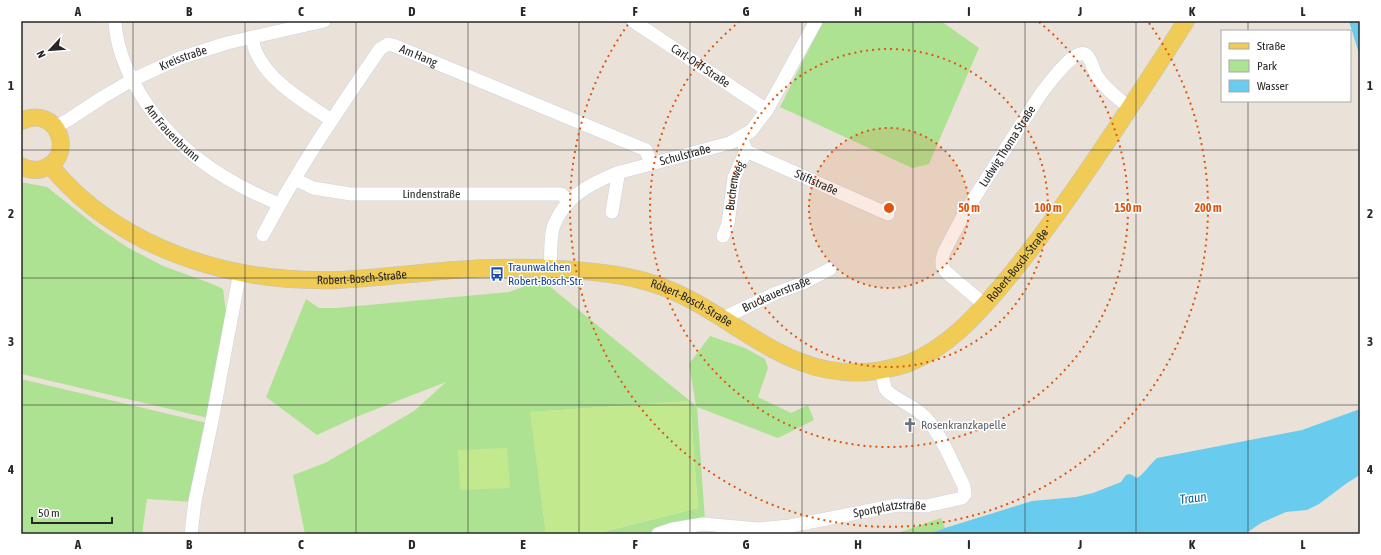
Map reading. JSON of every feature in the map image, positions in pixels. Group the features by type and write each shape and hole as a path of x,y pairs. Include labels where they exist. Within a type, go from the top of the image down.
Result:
{"main road":[{"name":"Robert-Bosch-Straße","path":"50,165 69,187 108,219 132,234 187,259 240,272 282,278 340,280 458,269 550,268 594,272 647,282 662,287 691,300 780,354 804,364 838,372 881,370 907,363 934,350 951,338 984,305 1022,261 1065,204 1130,108 1186,21"},
{"path":"21,121 34,117 42,118 49,122 55,127 59,134 61,147 56,159 44,169 29,170 21,166"}],"street":[{"name":"Am Frauenbrunn","path":"115,21 120,53 132,80 147,106 163,127 189,152 220,175 279,204"},
{"name":"Kreisstraße","path":"55,127 132,80 154,69 199,51 298,24 324,21"},
{"name":"Carl-Orff Straße","path":"633,21 767,110"},
{"name":"Schulstraße","path":"550,268 553,230 558,216 569,201 584,188 598,180 617,173 730,143 741,138 757,125 767,110 816,21"},
{"path":"252,37 256,52 262,63 275,79 289,91 331,120"},
{"name":"Am Hang","path":"263,235 279,204 331,120 380,49 388,44 646,150 651,164"},
{"name":"Ludwig Thoma Straße","path":"984,305 946,272 942,266 942,259 944,252 964,214 1040,95 1071,58 1079,54 1084,54 1088,57 1094,70 1108,90 1130,108"},
{"name":"Buchenweg","path":"723,236 728,224 734,178 746,151 741,138"},
{"name":"Stiftstraße","path":"746,151 888,214"},
{"path":"612,212 618,176 617,173"},
{"name":"Lindenstraße","path":"295,179 313,188 351,194 562,194 569,201"},
{"name":"Bruckauerstraße","path":"723,319 776,293 803,283 830,269"},
{"path":"191,534 195,501 215,406 240,272"},
{"name":"Sportplatzstraße","path":"658,534 703,524 758,529 788,526 897,505 926,506 962,498 965,494 964,486 940,438 923,415 887,391 881,370"}],"green space":[{"path":"823,21 941,21 979,48 929,164 912,168 780,107"},
{"path":"21,182 47,187 96,226 127,247 163,266 223,289 226,312 208,418 21,374"},
{"path":"542,280 690,401 531,412 546,534 305,534 293,475 325,463 414,411 446,382 356,417 317,435 266,397 306,299 319,308 336,308 509,292"},
{"path":"710,336 745,348 765,359 768,368 758,397 791,413 808,405 814,420 778,438 697,407 705,520 673,534 595,534 698,508 690,401 696,406 689,364"},
{"path":"21,379 211,424 193,502 147,499 142,534 21,534"},
{"path":"690,401 698,508 595,534 546,534 530,412"},
{"path":"507,448 510,488 460,490 458,450"},
{"path":"941,518 945,528 928,534 895,534"}],"water":[{"path":"1349,21 1360,21 1360,57"},
{"name":"Traun","path":"1360,409 1360,475 1319,504 1307,510 1286,512 1261,523 1245,534 928,534 1032,501 1076,497 1093,493 1121,482 1126,475 1130,474 1137,478 1157,458 1302,430"}],"place":[{"name":"Traunwalchen Robert-Bosch-Str.","path":"497,274"},
{"name":"Rosenkranzkapelle","path":"910,425"}]}
